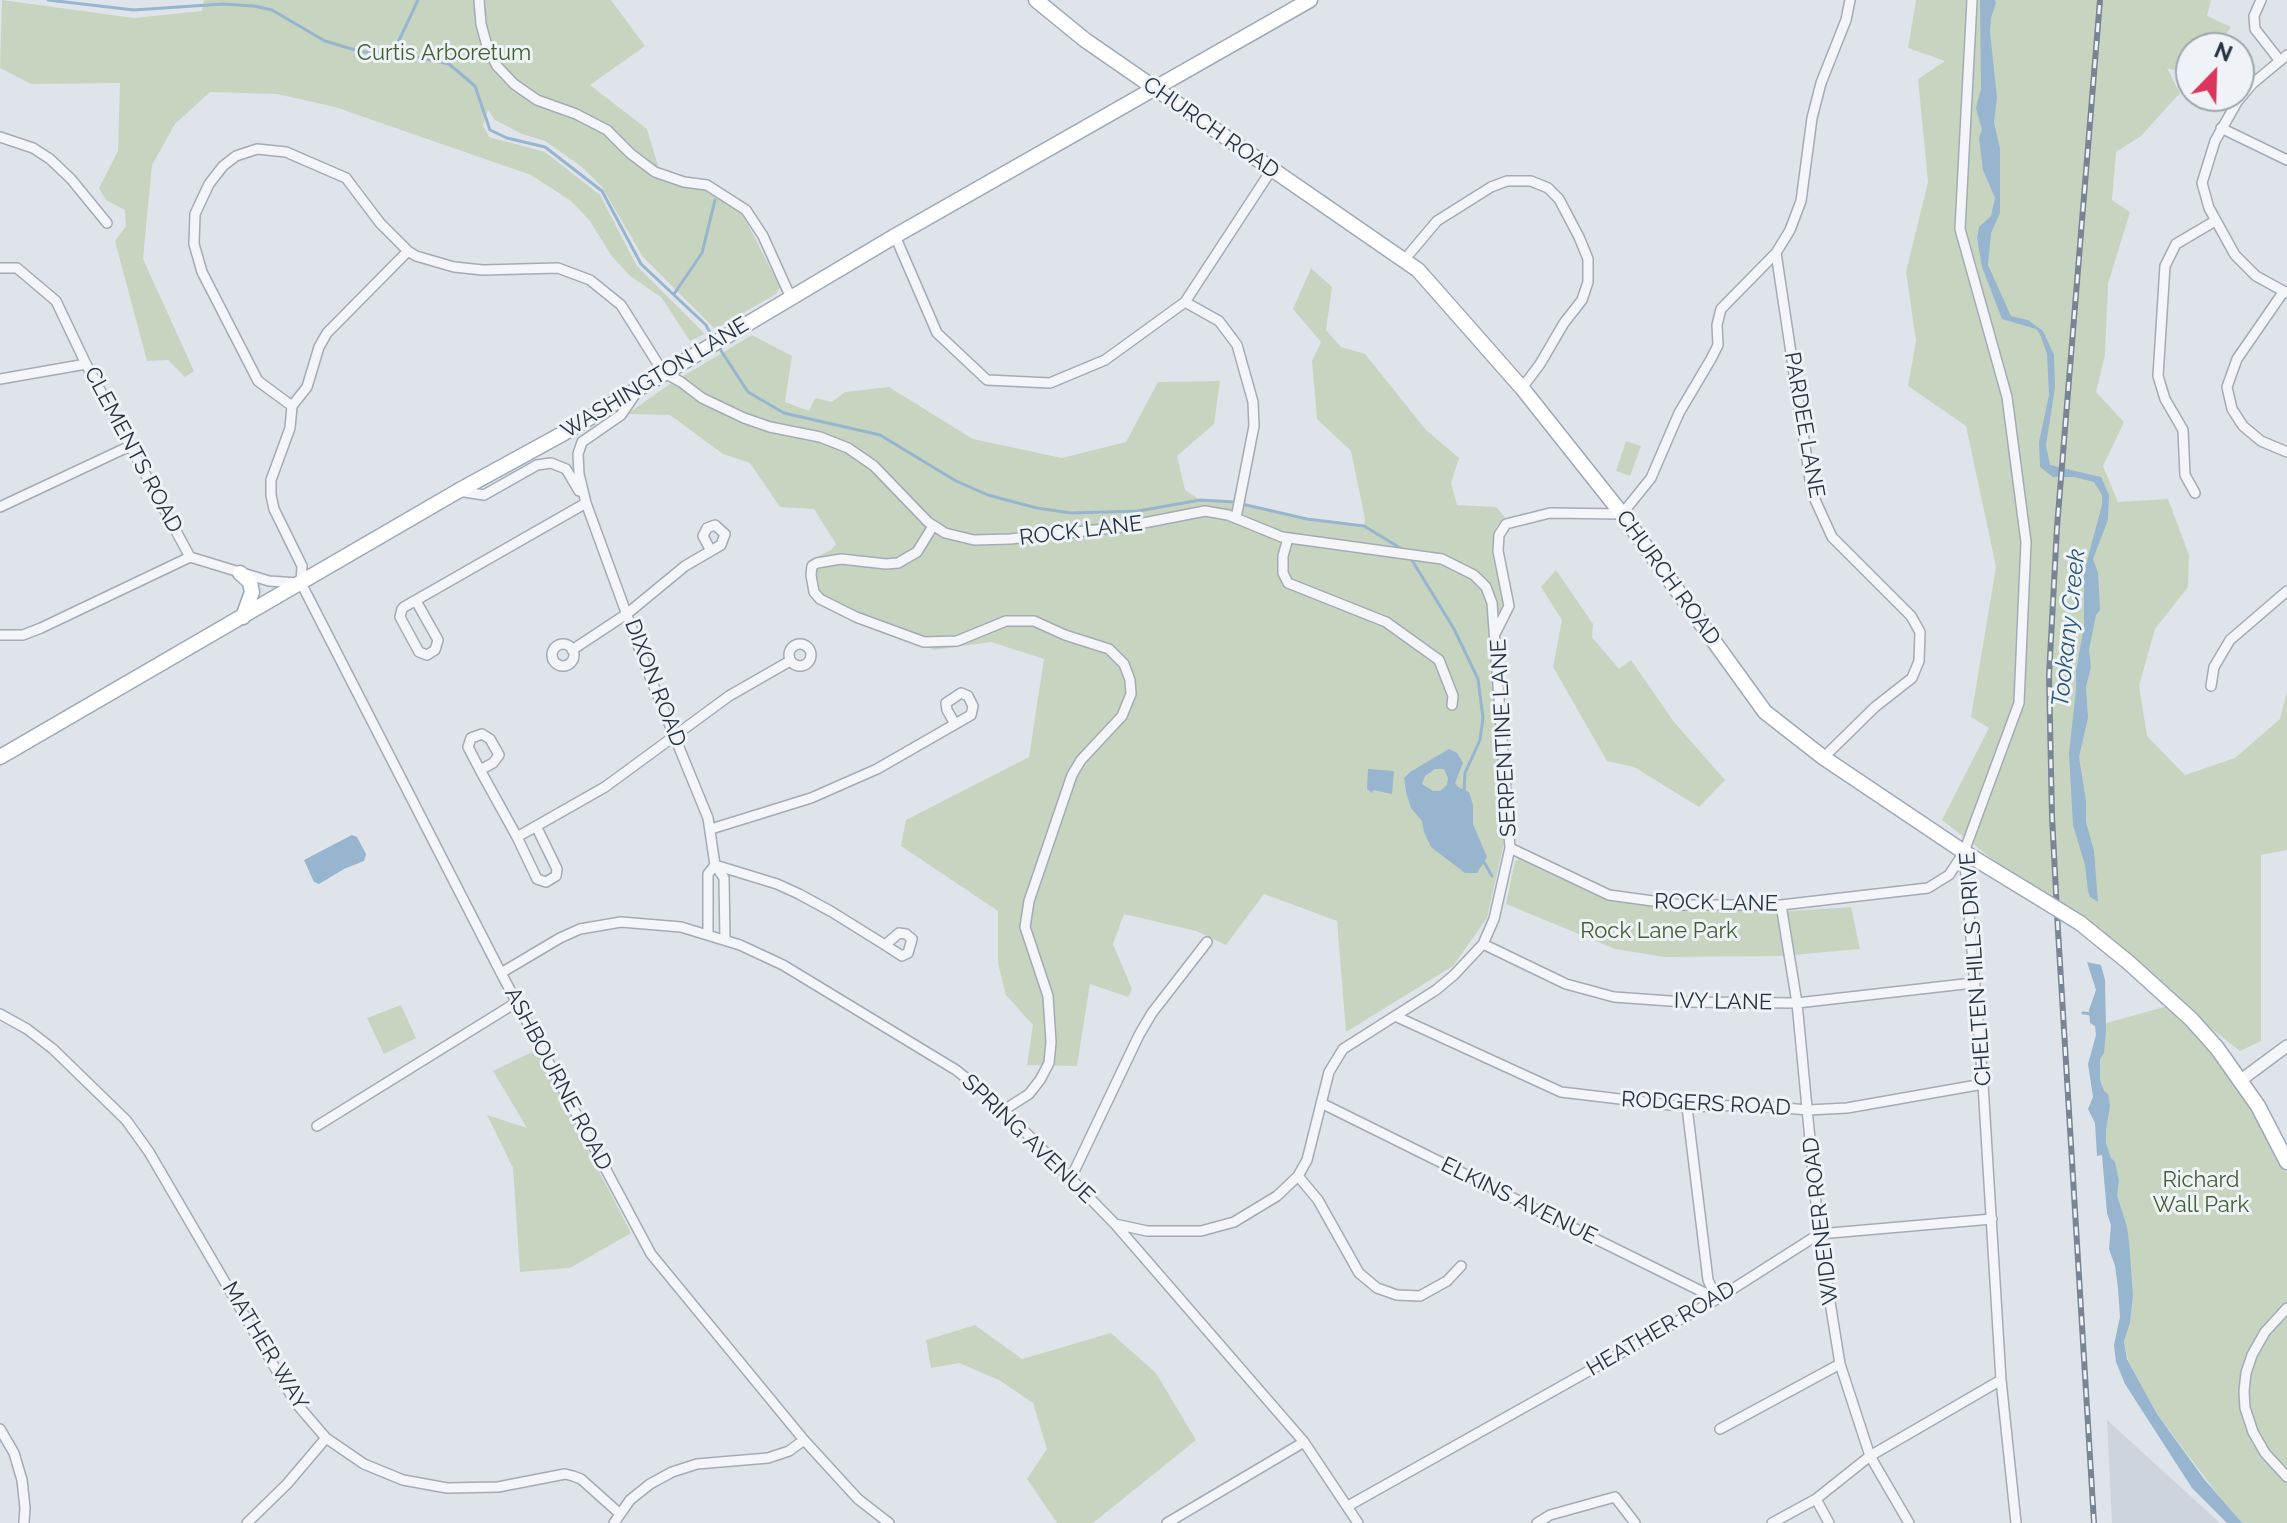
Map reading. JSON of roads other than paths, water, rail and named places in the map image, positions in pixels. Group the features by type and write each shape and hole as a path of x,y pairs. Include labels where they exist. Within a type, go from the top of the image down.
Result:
{"main road":[{"name":"CHURCH ROAD","path":"1036,0 1085,40 1405,259 1432,284 1522,388 1622,514 1765,712 1823,758 1964,852 2080,923 2128,962 2191,1019 2241,1080 2287,1162"},
{"name":"WASHINGTON LANE","path":"0,757 458,491 564,433 895,236 1310,0"},
{"path":"240,573 250,582 252,592 243,617"}],"street":[{"path":"479,0 487,46 497,66 514,84 537,100 576,114 607,130 655,172 684,182 707,185 746,210 763,236 791,298"},
{"path":"1622,514 1651,478 1679,413 1718,345 1717,325 1721,309 1776,253 1790,230 1801,201 1818,95 1846,20 1850,0"},
{"name":"CHELTEN HILLS DRIVE","path":"1972,0 1960,229 2007,397 2026,542 2019,703 1964,852 1983,1084 2001,1380 2016,1523"},
{"path":"2261,0 2254,16 2255,29 2283,58 2246,91 2221,128 2202,183 2215,221 2235,255 2261,279 2286,292 2237,359 2227,387 2232,409 2243,426 2257,439 2287,452"},
{"path":"2221,128 2287,160"},
{"path":"0,137 33,148 50,159 107,223"},
{"path":"408,251 327,333 319,347 307,387 292,406 258,381 198,259 193,237 195,214 204,191 218,172 236,156 264,148 286,152 346,178 380,223 408,251 425,259 454,267 502,270 551,267 578,274 600,286 621,305 663,372"},
{"path":"895,236 937,333 987,380 1050,383 1105,360 1185,302 1272,169"},
{"path":"1405,259 1437,221 1491,187 1507,181 1531,181 1548,188 1559,199 1588,259 1588,282 1582,300 1522,388"},
{"path":"2195,493 2185,475 2183,430 2165,399 2158,376 2165,266 2176,244 2215,221"},
{"name":"PARDEE LANE","path":"1776,253 1812,493 1832,537 1911,616 1920,632 1919,661 1912,678 1875,707 1823,758"},
{"name":"CLEMENTS ROAD","path":"0,268 17,268 56,301 86,364 190,557 269,581 301,583"},
{"path":"1185,302 1219,321 1237,345 1253,402 1254,426 1237,515"},
{"path":"0,379 86,364"},
{"name":"ROCK LANE","path":"663,372 702,398 744,418 820,437 848,448 874,466 933,526 960,537 993,540 1123,527 1189,512 1237,515 1255,528 1288,538 1427,557 1458,565 1481,581 1490,594 1496,632"},
{"name":"DIXON ROAD","path":"639,388 621,415 580,446 578,466 586,503 646,667 711,829 715,865 724,878 725,940"},
{"name":"ASHBOURNE ROAD","path":"292,406 290,428 270,487 274,509 302,566 301,583 501,973 651,1254 804,1440 858,1499 889,1523"},
{"path":"0,507 130,446"},
{"name":"DIXON ROAD","path":"458,491 484,495 537,465 551,463 566,469 586,503"},
{"path":"416,601 438,640 435,650 427,655 419,652 400,614 402,609 586,503"},
{"name":"SERPENTINE LANE","path":"1115,1224 1163,1232 1212,1229 1234,1222 1260,1208 1298,1176 1307,1160 1329,1072 1343,1049 1454,975 1483,944 1494,919 1510,848 1496,632 1509,606 1498,551 1499,535 1506,524 1550,513 1622,514"},
{"path":"933,526 917,552 898,563 841,559 817,563 812,566 811,575 814,592 820,599 856,617 924,642 957,641 1006,621 1034,621 1109,649 1124,664 1130,680 1131,694 1122,716 1081,760 1072,775 1029,901 1025,927 1048,996 1049,1063 1029,1094 1004,1110"},
{"path":"1288,538 1283,556 1283,573 1288,583 1386,622 1439,660 1453,696 1452,705"},
{"path":"572,650 628,613 678,571 711,551"},
{"path":"0,635 23,635 41,628 190,557"},
{"path":"2211,686 2214,667 2230,640 2287,591"},
{"path":"517,837 605,787 729,696 790,661"},
{"path":"711,829 811,798 845,784 955,724"},
{"path":"480,770 537,879 543,882 554,879 557,869 536,826"},
{"name":"ROCK LANE","path":"1510,848 1621,898 1682,905 1781,905 1928,888 1949,875 1964,852"},
{"path":"715,865 787,889 885,945"},
{"name":"DIXON ROAD","path":"708,934 708,874 715,865"},
{"name":"WIDENER ROAD","path":"1781,905 1797,1003 1819,1234 1840,1364 1870,1456 1909,1523"},
{"name":"SPRING AVENUE","path":"501,973 569,933 591,926 621,922 681,927 761,953 956,1070 1004,1110 1115,1224 1304,1442 1358,1523"},
{"path":"1070,1180 1139,1035 1152,1013 1207,942"},
{"name":"IVY LANE","path":"1483,944 1552,977 1597,994 1684,1002 1797,1003 1973,983"},
{"path":"317,1126 517,1002"},
{"name":"MATHER WAY","path":"0,1014 53,1049 126,1120 149,1152 295,1402 326,1438 364,1464 403,1480 447,1488 498,1487 565,1474 573,1476 581,1479 617,1518"},
{"name":"RODGERS ROAD","path":"1395,1016 1561,1092 1687,1107 1847,1108 1983,1084"},
{"path":"2241,1080 2287,1046"},
{"name":"ELKINS AVENUE","path":"1321,1103 1717,1299"},
{"path":"1687,1107 1708,1280 1717,1299"},
{"path":"1298,1176 1318,1200 1359,1273 1377,1288 1392,1295 1420,1296 1447,1281 1461,1266"},
{"name":"HEATHER ROAD","path":"1348,1506 1717,1299 1819,1234 1992,1219"},
{"path":"2287,1308 2265,1332 2252,1355 2244,1391 2245,1408 2253,1432 2265,1453 2287,1477"},
{"path":"1720,1429 1840,1364"},
{"path":"1772,1523 1816,1499 1870,1456 2001,1380"},
{"path":"0,1429 14,1453 22,1480 24,1523"},
{"path":"247,1523 287,1484 326,1438"},
{"path":"617,1518 645,1488 672,1472 697,1464 768,1458 789,1451 804,1440"},
{"path":"1167,1523 1304,1442"},
{"path":"1537,1523 1550,1515 1615,1497 1635,1523"},
{"path":"1816,1499 1829,1523"}],"water":[{"path":"1980,0 1995,0 1996,3 1990,32 1997,98 1994,122 2000,149 2000,213 1991,233 1988,265 2011,316 2028,320 2043,331 2054,355 2055,387 2046,445 2050,465 2101,477 2109,495 2108,520 2093,559 2098,573 2100,610 2096,615 2089,650 2091,667 2086,687 2088,718 2079,757 2086,822 2094,851 2098,902 2090,897 2088,891 2085,865 2073,825 2069,753 2076,671 2084,626 2084,572 2102,495 2094,482 2074,477 2053,477 2040,467 2039,442 2049,395 2047,354 2036,329 2002,319 1982,267 1977,238 1979,227 1991,216 1995,198 1983,170 1979,138 1982,130 1976,108 1981,89"},
{"path":"1449,749 1457,753 1463,763 1455,783 1469,792 1473,824 1487,857 1477,873 1465,873 1431,847 1422,821 1411,808 1406,792 1404,778","holes":["1435,769 1444,769 1447,785 1440,791 1433,791 1422,784 1425,776"]},
{"path":"1368,769 1394,771 1392,794 1373,790 1372,793 1367,789"},
{"path":"352,835 357,837 366,854 364,861 319,884 314,882 304,860"},
{"path":"2087,962 2101,965 2105,980 2106,1032 2104,1053 2100,1059 2100,1080 2108,1094 2110,1106 2106,1143 2115,1162 2119,1181 2117,1195 2129,1241 2133,1296 2124,1341 2127,1359 2157,1414 2204,1479 2242,1523 2227,1523 2192,1488 2125,1384 2116,1362 2114,1345 2120,1317 2118,1288 2109,1249 2111,1225 2107,1213 2102,1155 2097,1156 2095,1123 2088,1109 2093,1097 2088,1064 2096,1035 2095,1026 2090,1023 2089,1010 2096,990"}],"waterway":[{"path":"48,0 134,10 223,4 254,6 272,10 325,41 362,52 394,52 449,64 475,86 490,130 507,138 545,147 602,191 641,264 706,325 714,340"},
{"path":"394,51 418,0"},
{"path":"674,294 702,253 715,200"},
{"path":"718,346 748,392 784,413 880,435 956,481 988,495 1071,513 1138,511 1200,500 1235,502"},
{"path":"1242,504 1307,519 1364,526 1402,549"},
{"path":"1410,557 1454,629 1478,679 1483,718 1480,740 1465,773 1464,792"},
{"path":"1484,862 1492,876"},
{"path":"2083,1013 2092,1014"}],"railway":[{"path":"2094,1523 2058,931 2049,676 2057,527 2100,0"}],"park label":[{"name":"Curtis Arboretum","path":"444,53"},
{"name":"Rock Lane Park","path":"1659,931"},
{"name":"Richard Wall Park","path":"2201,1192"}],"water label":[{"name":"Tookany Creek","path":"2069,628"}]}
